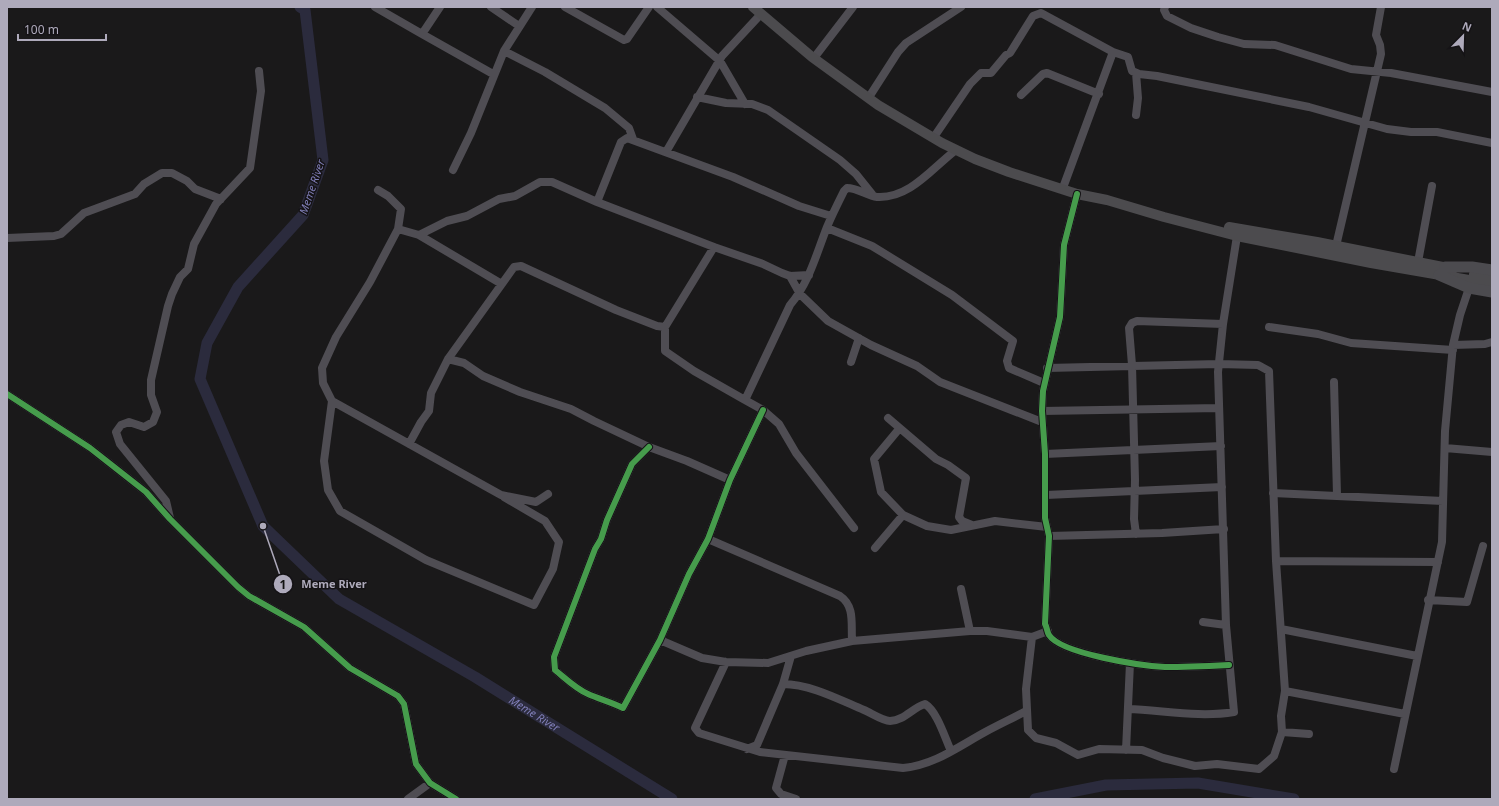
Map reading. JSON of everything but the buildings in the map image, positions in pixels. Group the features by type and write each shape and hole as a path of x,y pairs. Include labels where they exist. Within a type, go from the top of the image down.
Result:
{"highway":[{"path":"1442,271 1472,267 1492,270"},
{"path":"1442,271 1469,288 1492,292"}],"main road":[{"path":"753,7 761,11 871,94 936,134 978,156 1007,168 1163,214 1237,232 1336,246 1418,262 1442,271 1492,277"},
{"path":"761,11 812,57 863,95 895,116 956,150 1009,172 1077,194 1107,200 1164,217 1442,271 1492,284"}],"street":[{"path":"375,7 493,74"},
{"path":"422,34 440,7"},
{"path":"491,7 519,26"},
{"path":"453,170 471,133 493,74 504,51 532,7"},
{"path":"565,7 624,40 628,39 650,7"},
{"path":"657,7 720,61 746,104"},
{"path":"817,54 853,7"},
{"path":"871,94 898,52 906,43 961,7"},
{"path":"1165,7 1164,10 1167,16 1191,28 1244,44 1275,45 1334,64 1376,73 1398,74 1492,92"},
{"path":"1336,246 1381,54 1380,45 1376,35 1381,7"},
{"path":"666,152 697,97 725,52 761,11"},
{"path":"936,134 970,84 981,73 991,73 1006,54 1010,53 1033,16 1041,13 1113,52 1128,57 1132,71 1136,73 1309,108 1387,129 1411,132 1437,132 1492,143"},
{"path":"504,51 545,72 605,108 629,128 633,139"},
{"path":"1064,185 1099,94 1113,52"},
{"path":"170,519 166,500 120,444 116,432 121,425 129,422 144,427 153,422 157,412 151,395 151,380 168,306 177,283 188,269 194,244 205,221 221,199 250,168 261,91 259,71"},
{"path":"1021,95 1043,74 1047,73 1099,94"},
{"path":"1136,73 1138,98 1136,115"},
{"path":"697,97 715,101 746,104 768,110 786,120 840,160 856,174 873,196"},
{"path":"597,202 621,142 627,138 733,176 799,206 831,216"},
{"path":"745,400 790,305 800,294 809,275 831,216 847,188 853,188 873,196 885,196 909,187 931,173 940,162 956,150"},
{"path":"7,238 54,236 61,234 84,213 135,194 144,184 162,173 172,173 187,181 195,189 221,199"},
{"path":"419,235 447,221 467,216 499,199 515,196 540,182 552,182 597,202 714,247 763,264 790,276 809,275"},
{"path":"1418,262 1432,186"},
{"path":"332,401 545,521 559,542 553,569 534,606 426,560 340,511 328,490 324,461 332,401 323,383 322,368 336,337 370,282 398,229 400,209 388,196 378,190"},
{"path":"1077,194 1064,245 1060,317 1044,383 1042,422 1045,454 1045,518 1048,532 1045,624 1052,639 1068,648 1130,663 1164,667 1229,666"},
{"path":"827,228 872,246 952,295 1013,341 1007,361 1009,368 1044,383"},
{"path":"398,229 419,235 500,283"},
{"path":"1128,709 1175,713 1224,714 1234,712 1226,625 1218,364 1237,232"},
{"path":"714,247 665,327 665,351 694,371 763,410 779,424 796,453 854,528"},
{"path":"409,444 429,411 431,393 448,359 500,283 514,267 522,266 616,310 657,326 665,327"},
{"path":"790,276 800,294 820,314 859,338 917,366 940,382 1042,422"},
{"path":"1394,769 1428,600 1438,562 1443,527 1445,448 1453,348 1460,315 1469,288"},
{"path":"1136,534 1134,519 1135,491 1132,365 1129,328 1132,323 1223,324"},
{"path":"1269,327 1318,334 1351,343 1453,348 1492,342"},
{"path":"851,362 859,338"},
{"path":"448,359 464,363 483,376 520,392 571,409 649,447 688,461 730,480"},
{"path":"1032,637 1026,711 1028,730 1036,738 1056,744 1078,755 1099,749 1142,750 1163,758 1194,766 1217,764 1259,769 1274,756 1282,732 1281,716 1284,691 1276,560 1269,371 1258,365 1218,364 1047,368"},
{"path":"1334,382 1337,496"},
{"path":"7,394 90,448 146,492 170,519 238,587 249,596 304,627 350,668 398,696 404,704 416,764 430,783 456,799"},
{"path":"1042,411 1219,408"},
{"path":"649,447 632,464 607,520 601,539 595,549 554,656 555,670 588,694 623,708 660,640 689,574 708,540 730,480 763,410"},
{"path":"888,418 899,429 936,459 948,465 966,478 960,517 962,521 973,525"},
{"path":"899,429 874,458 882,492 903,515 927,526 950,530 995,521 1048,532 1136,534 1224,529"},
{"path":"1045,454 1221,446"},
{"path":"1445,448 1492,452"},
{"path":"1046,495 1222,487"},
{"path":"1273,493 1443,501"},
{"path":"501,495 536,502 548,494"},
{"path":"875,548 903,515"},
{"path":"708,540 840,596 848,603 851,610 852,641"},
{"path":"1428,600 1467,602 1483,546"},
{"path":"1276,560 1438,562"},
{"path":"961,588 970,631"},
{"path":"1203,622 1226,625"},
{"path":"1281,629 1417,656"},
{"path":"660,640 702,658 726,662 768,663 852,641 970,631 987,631 1032,637 1048,631"},
{"path":"758,748 783,684 791,656"},
{"path":"726,662 695,728 699,733 747,749 758,748 785,756 903,768 932,762 1026,711"},
{"path":"1126,750 1130,663"},
{"path":"783,684 795,684 802,686 888,721 903,718 925,704 930,707 936,717 951,751"},
{"path":"1284,691 1405,714"},
{"path":"1282,732 1309,734"},
{"path":"785,756 776,788 781,794 796,799"},
{"path":"408,799 430,783"}],"waterway":[{"name":"Meme River","path":"300,7 305,10 323,160 303,215 238,287 207,343 200,379 263,526 339,599 475,677 672,799"},
{"path":"1035,799 1106,785 1198,783 1294,799"}],"cycle path":[{"path":"1077,194 1064,245 1060,317 1043,391 1042,411 1045,454 1045,518 1049,536 1045,624 1049,635 1057,642 1069,648 1103,658 1165,667 1229,665"},
{"path":"7,394 90,448 146,492 170,519 238,587 249,596 304,627 350,668 398,696 404,704 416,764 430,783 456,799"},
{"path":"649,447 632,464 607,520 601,539 595,549 554,657 555,670 575,686 588,694 623,708 660,640 689,574 708,539 730,480 763,410"}],"place":[{"name":"Meme River","path":"263,526"}]}
